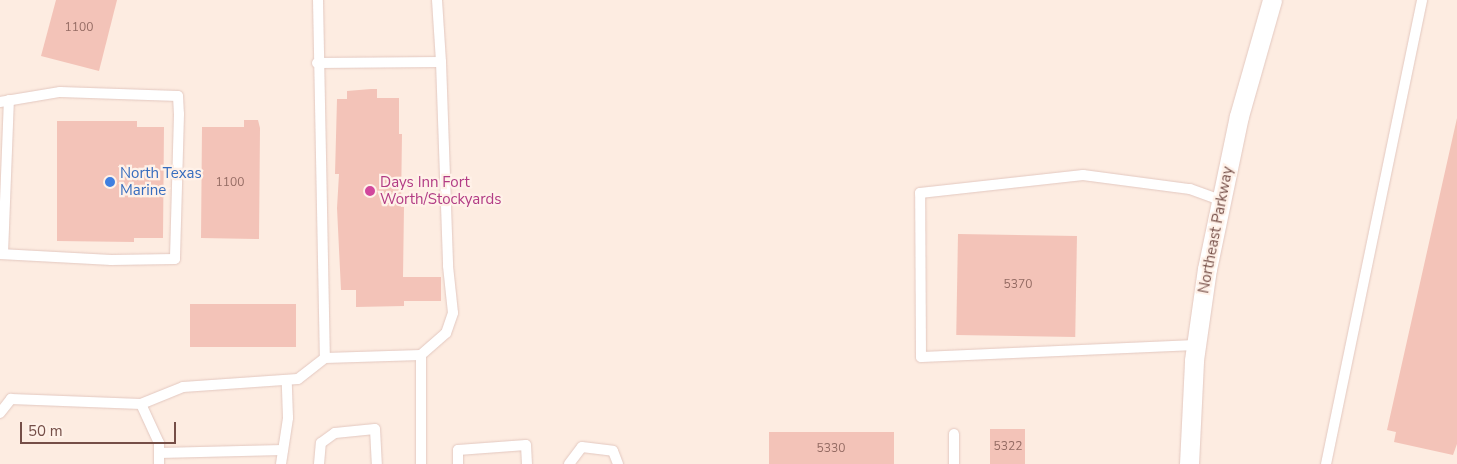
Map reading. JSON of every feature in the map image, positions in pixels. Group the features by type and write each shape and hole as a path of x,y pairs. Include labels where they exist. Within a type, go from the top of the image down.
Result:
{"street":[{"name":"Northeast Parkway","path":"1189,464 1196,345 1221,200 1239,116 1272,0"}],"lane":[{"path":"318,0 317,63 325,358"},
{"path":"0,413 11,399 141,404 183,387 298,379 325,358 422,355 446,333 453,313 448,266 438,0"},
{"path":"1326,464 1422,0"},
{"path":"317,63 441,62"},
{"path":"60,92 178,96 175,259 111,260 1,254 5,101 60,92"},
{"path":"1196,345 921,357 920,193 1083,175 1181,188 1221,200"},
{"path":"421,464 422,355"},
{"path":"281,464 288,418 287,380"},
{"path":"141,404 159,443 159,464"},
{"path":"319,464 320,442 335,433 375,429 377,464"},
{"path":"954,434 954,464"},
{"path":"458,464 458,450 526,445 527,464"},
{"path":"569,464 582,447 613,452 618,464"},
{"path":"159,453 283,450"}],"building":[{"path":"56,0 117,0 99,71 41,56"},
{"name":"Days Inn Fort Worth/Stockyards","path":"377,89 377,98 399,98 399,134 402,134 401,207 404,207 403,277 441,277 441,301 404,301 404,306 356,307 356,290 341,290 337,208 339,174 335,174 337,99 347,99 347,91"},
{"path":"1457,118 1457,444 1453,455 1394,442 1396,432 1387,430"},
{"path":"244,120 258,120 260,128 259,239 201,238 202,127 244,127"},
{"name":"North Texas Marine","path":"57,121 137,121 137,127 164,127 163,238 134,238 134,242 57,241"},
{"path":"958,234 1077,236 1075,337 956,335"},
{"path":"190,304 296,304 296,347 190,347"},
{"path":"990,429 1025,429 1025,464 990,464"},
{"path":"769,432 894,432 894,464 769,464"}],"place":[{"name":"North Texas Marine","path":"110,182"},
{"name":"Days Inn Fort Worth/Stockyards","path":"370,191"}]}
